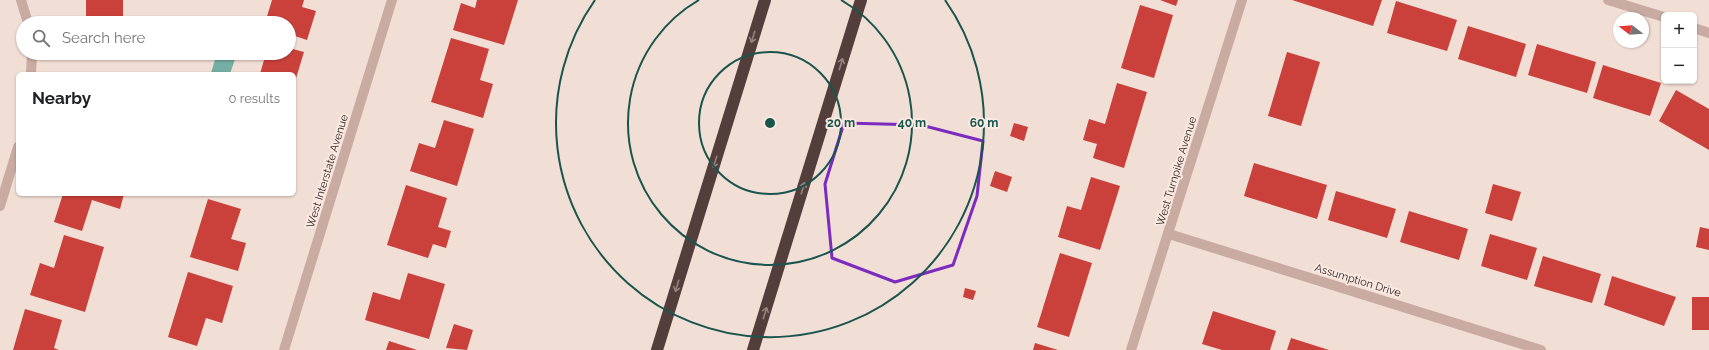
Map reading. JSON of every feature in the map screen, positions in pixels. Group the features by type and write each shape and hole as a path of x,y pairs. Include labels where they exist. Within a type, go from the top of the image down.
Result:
{"highway":[{"path":"657,350 764,0"},
{"path":"753,350 860,0"}],"street":[{"path":"21,0 26,16"},
{"name":"West Interstate Avenue","path":"284,350 392,0"},
{"name":"West Turnpike Avenue","path":"1132,350 1242,0"},
{"path":"1608,0 1661,16"},
{"path":"1697,29 1709,34"},
{"path":"31,72 32,60"},
{"path":"0,206 16,154"},
{"name":"Assumption Drive","path":"1169,234 1541,350"}],"highlighted area":[{"path":"844,123 921,125 983,141 977,196 953,265 895,282 832,258 825,184"}],"water":[{"path":"215,60 235,60 231,72 211,72"}],"building":[{"path":"86,0 123,0 123,16 86,16"},
{"path":"272,0 304,0 302,7 316,11 307,40 296,36 296,16 267,16"},
{"path":"477,0 518,0 504,45 453,30 461,3 475,8"},
{"path":"1160,0 1178,0 1176,6"},
{"path":"1292,0 1382,0 1373,26"},
{"path":"1396,1 1457,20 1447,51 1387,33"},
{"path":"1140,5 1173,15 1154,78 1121,68"},
{"path":"1468,26 1526,44 1516,77 1458,59"},
{"path":"451,38 489,49 480,80 493,84 483,118 431,102"},
{"path":"1537,44 1596,62 1587,93 1528,75"},
{"path":"296,50 304,52 296,78 296,72 261,72 264,60 296,60"},
{"path":"1287,52 1320,62 1301,126 1268,116"},
{"path":"1603,65 1661,83 1650,116 1593,98"},
{"path":"1117,83 1147,92 1124,168 1093,158 1097,144 1083,140 1089,119 1105,124"},
{"path":"1676,90 1709,109 1709,150 1659,121"},
{"path":"444,120 474,129 457,186 410,171 419,143 435,148"},
{"path":"1014,123 1028,127 1024,141 1010,136"},
{"path":"1254,163 1327,185 1317,219 1244,196"},
{"path":"995,171 1012,177 1007,192 990,186"},
{"path":"1091,177 1120,186 1100,250 1058,237 1067,206 1081,210"},
{"path":"1493,184 1521,192 1512,221 1485,213"},
{"path":"406,185 447,198 438,227 451,231 446,248 433,244 428,258 387,245"},
{"path":"1336,191 1396,209 1387,238 1328,220"},
{"path":"62,196 123,196 120,209 92,200 82,231 54,222"},
{"path":"208,199 241,209 231,239 246,243 238,271 190,257"},
{"path":"1409,211 1468,229 1459,260 1400,242"},
{"path":"1700,227 1709,229 1709,250 1696,247"},
{"path":"1490,234 1537,248 1527,280 1481,266"},
{"path":"64,235 104,247 85,312 30,295 40,263 54,268"},
{"path":"1060,253 1092,263 1069,337 1037,327"},
{"path":"1543,256 1601,274 1592,303 1534,286"},
{"path":"188,272 233,286 222,323 206,318 197,346 168,337"},
{"path":"408,273 445,284 429,339 365,320 373,292 400,300"},
{"path":"1612,276 1676,297 1664,326 1604,305"},
{"path":"965,288 976,291 973,300 963,297"},
{"path":"1692,297 1709,297 1709,330 1692,330"},
{"path":"25,309 62,320 54,348 59,350 13,350"},
{"path":"1213,311 1276,331 1270,350 1222,350 1202,344"},
{"path":"454,324 473,330 467,350 446,348"},
{"path":"1291,338 1329,350 1287,350"},
{"path":"389,341 417,350 386,350"},
{"path":"1035,343 1058,350 1033,350"}]}
